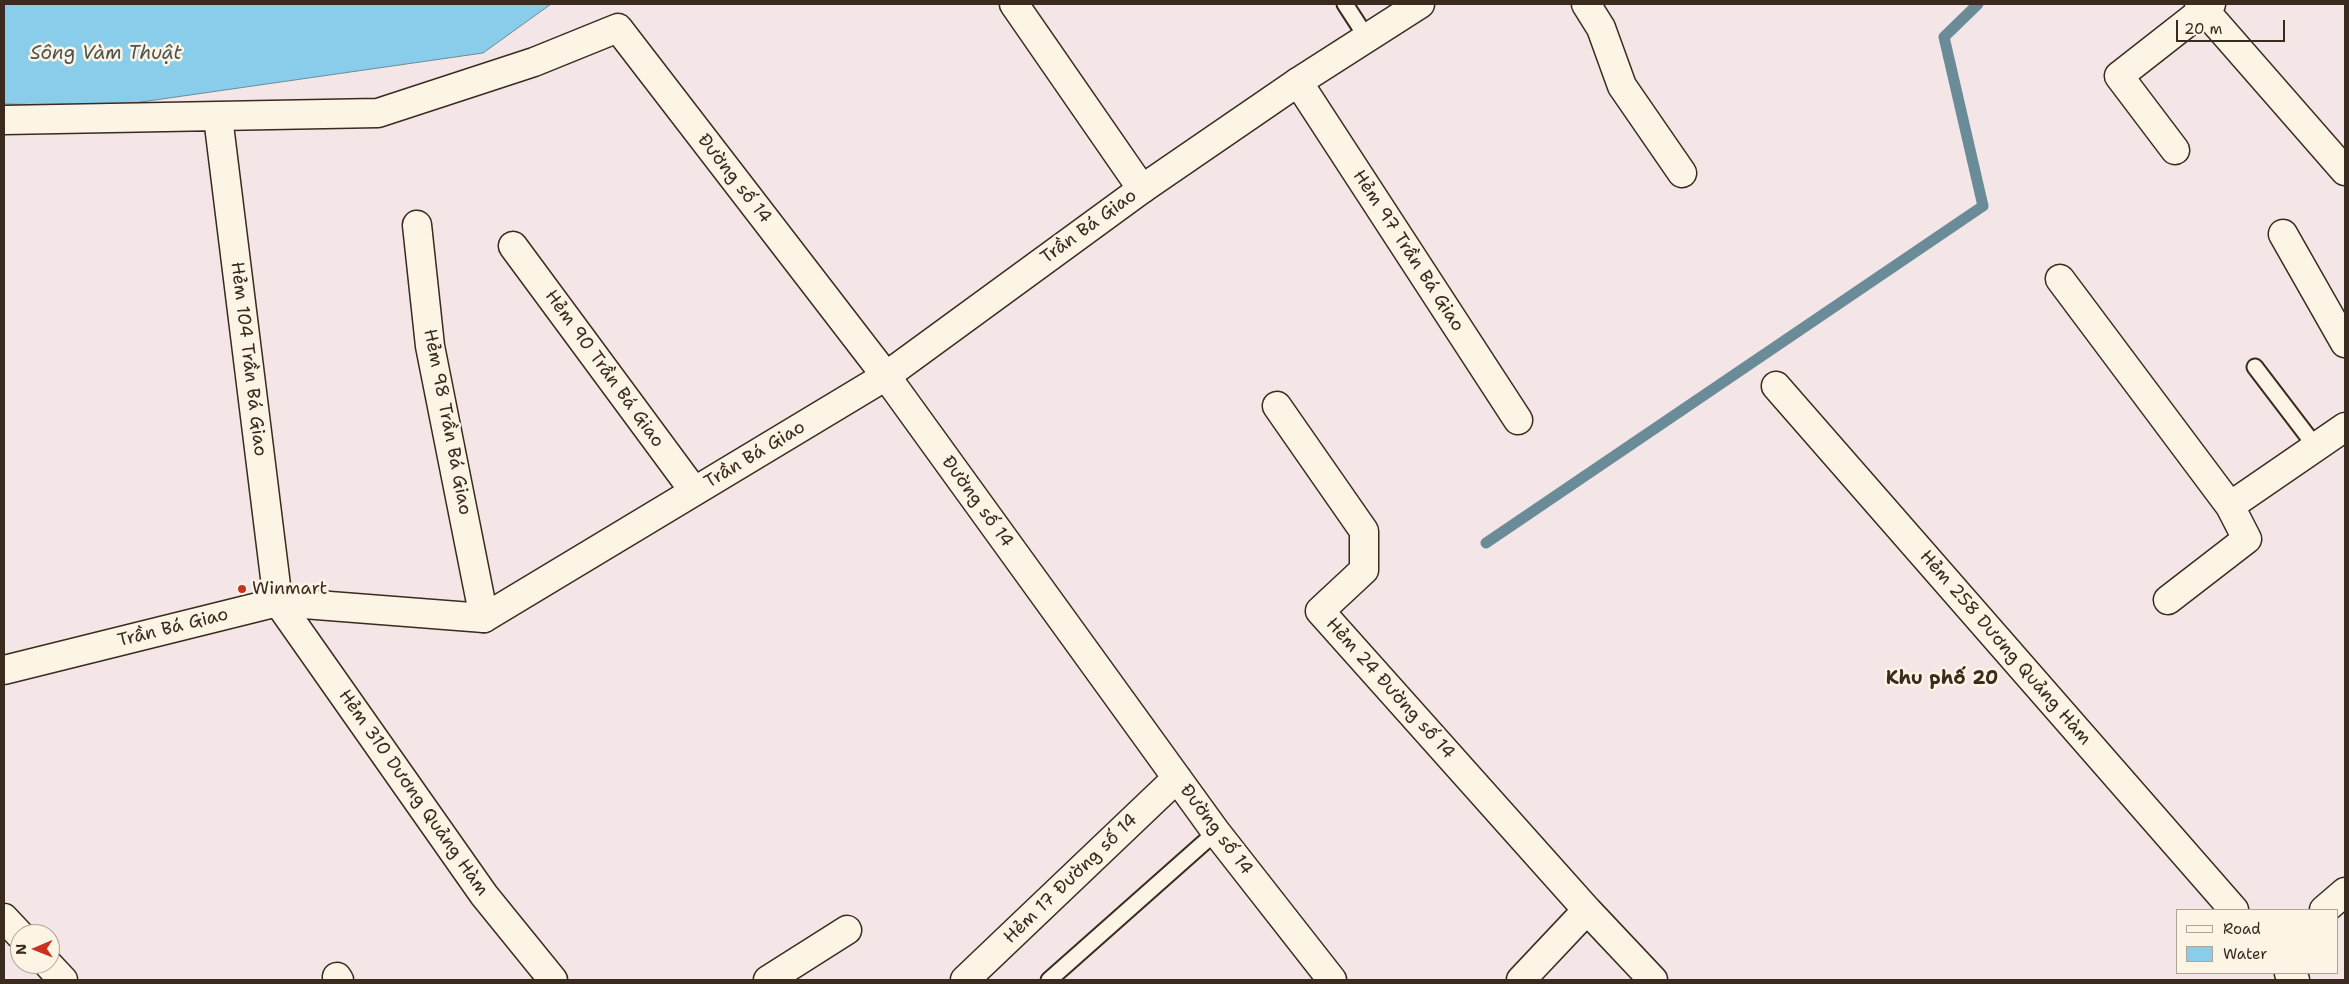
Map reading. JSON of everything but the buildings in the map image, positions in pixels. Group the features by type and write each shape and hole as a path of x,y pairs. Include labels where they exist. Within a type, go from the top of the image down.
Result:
{"street":[{"path":"1014,4 1142,189"},
{"name":"Trần Bá Giao","path":"4,670 278,602 484,618 886,376 1142,189 1298,82 1420,4"},
{"path":"1586,4 1601,28 1626,93 1682,173"},
{"path":"2175,150 2119,76 2205,6 2345,171"},
{"name":"Đường số 14","path":"218,117 378,113 534,62 618,28 886,376 1216,832 1332,980"},
{"name":"Hẻm 97 Trần Bá Giao","path":"1298,82 1518,420"},
{"path":"4,120 218,117"},
{"name":"Hẻm 104 Trần Bá Giao","path":"218,117 278,602"},
{"name":"Hẻm 98 Trần Bá Giao","path":"417,225 430,346 484,618"},
{"path":"2283,234 2345,343"},
{"name":"Hẻm 90 Trần Bá Giao","path":"513,246 694,492"},
{"path":"2060,279 2230,506 2247,539 2168,600"},
{"name":"Hẻm 258 Dương Quảng Hàm","path":"1776,386 2233,909"},
{"name":"Hẻm 24 Đường số 14","path":"1277,406 1364,531 1364,570 1320,611 1587,910 1653,980"},
{"path":"2230,506 2345,427"},
{"name":"Hẻm 310 Dương Quảng Hàm","path":"278,602 484,895 553,980"},
{"name":"Hẻm 17 Đường số 14","path":"966,980 1177,778"},
{"path":"2325,909 2345,892"},
{"path":"1521,980 1587,910"},
{"path":"768,980 847,930"}],"lane":[{"path":"1345,4 1367,38"},
{"path":"2255,367 2316,446"},
{"path":"1049,980 1216,832"}],"water":[{"name":"Sông Vàm Thuật","path":"4,4 551,4 483,53 113,106 4,104"}],"waterway":[{"path":"1486,543 1983,206 1944,37 1978,4"}],"place":[{"name":"Winmart","path":"242,589"}],"district":[{"name":"Khu phố 20","path":"1942,679"}]}
